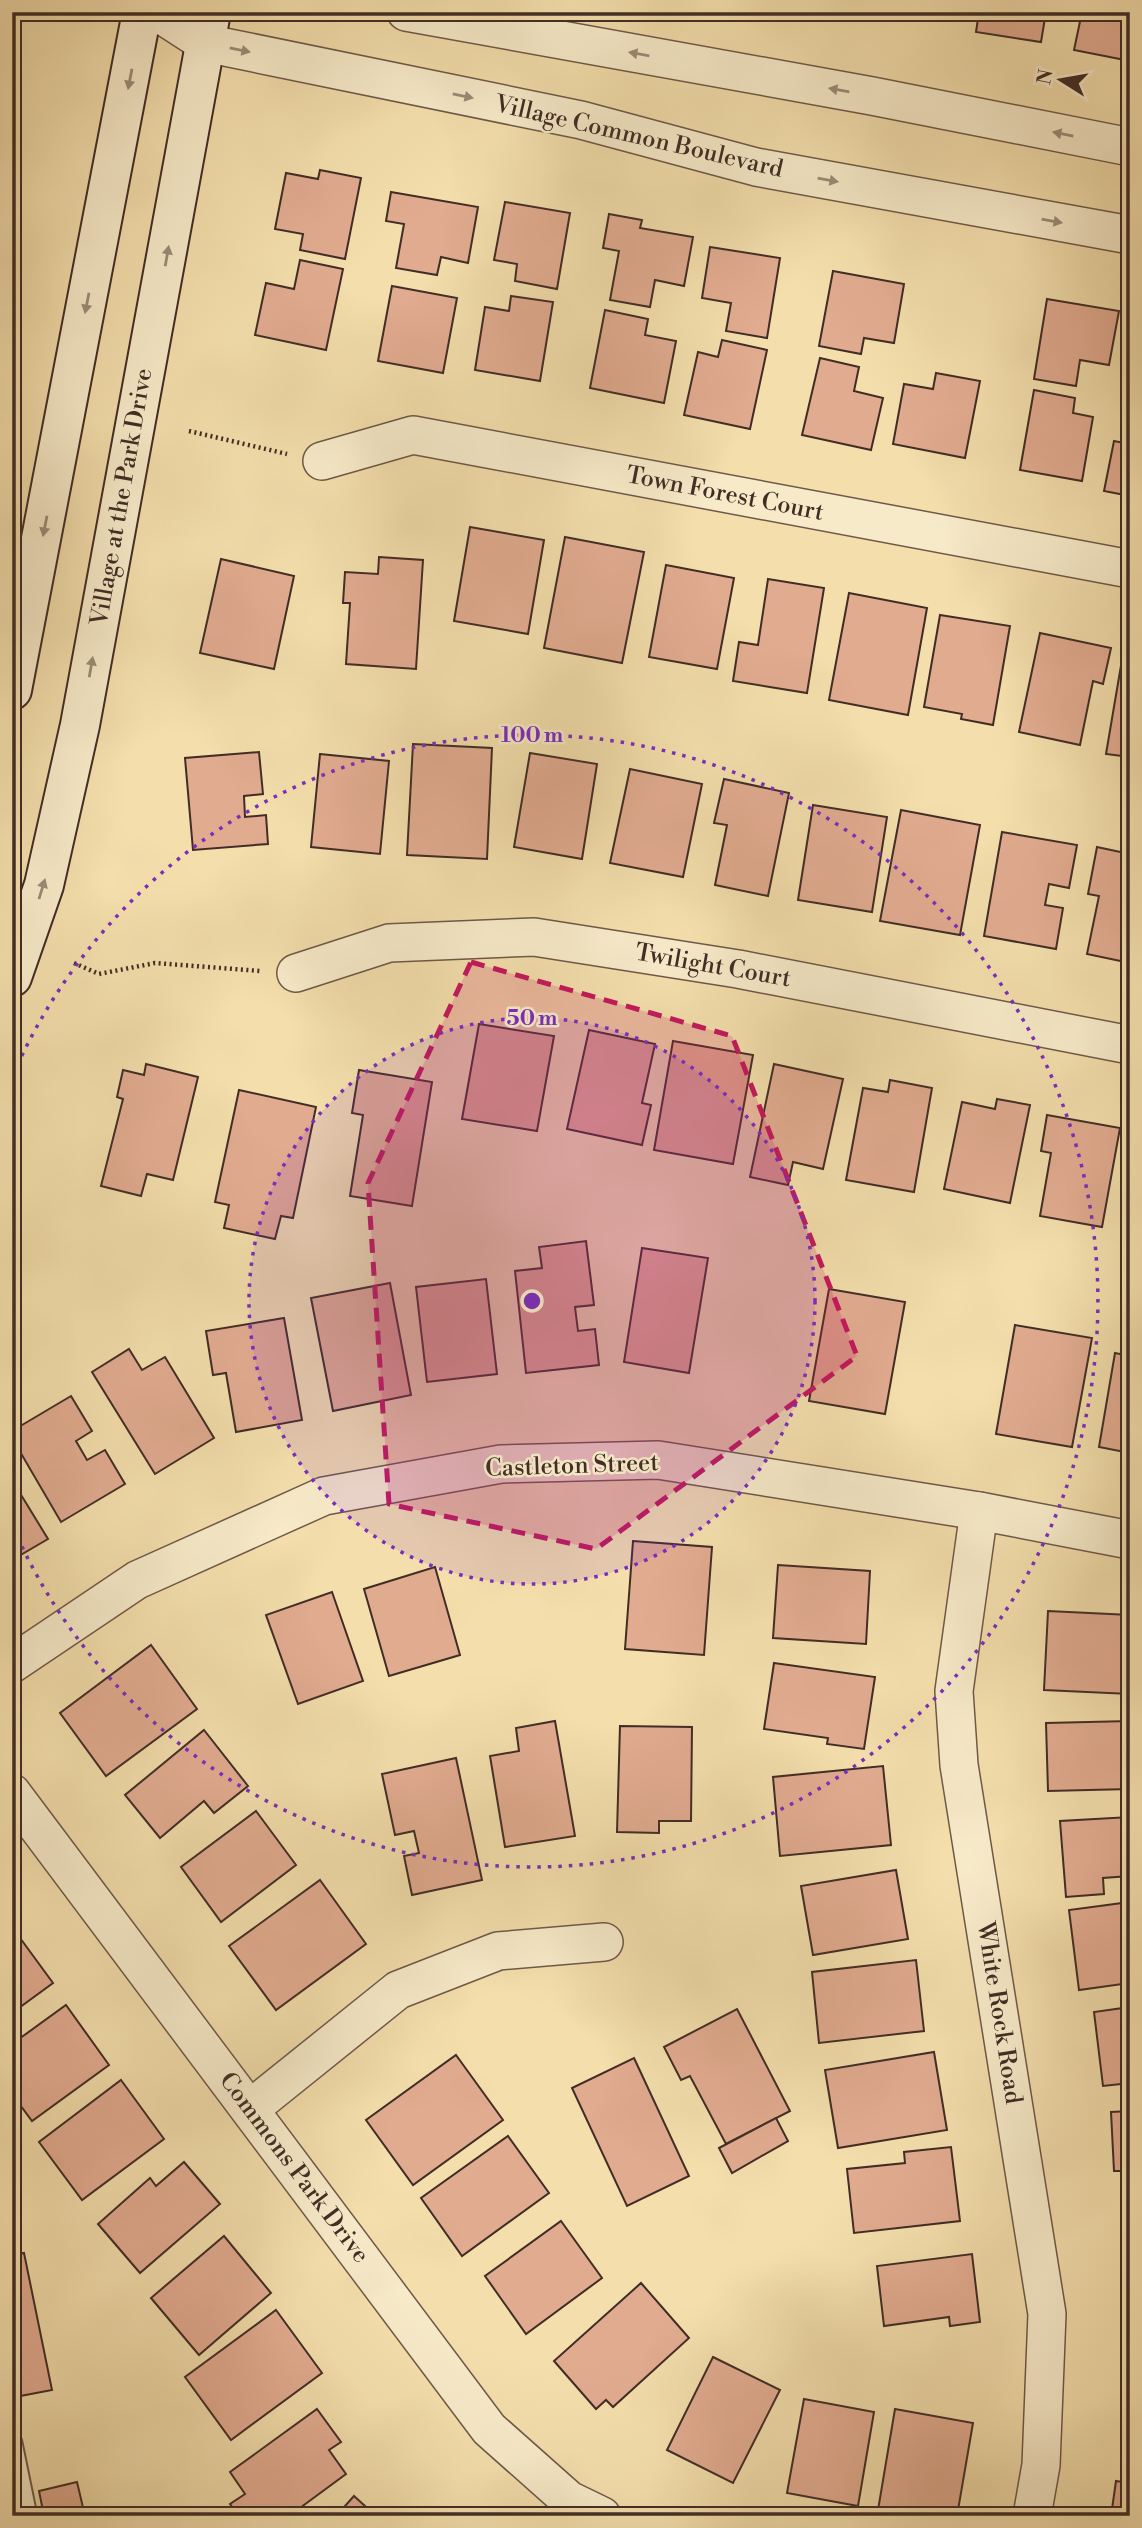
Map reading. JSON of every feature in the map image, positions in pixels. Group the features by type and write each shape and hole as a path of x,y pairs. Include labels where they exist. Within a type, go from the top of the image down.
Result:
{"street":[{"path":"12,690 22,590 142,12"},
{"name":"Village Common Boulevard","path":"157,12 756,167 1130,235"},
{"path":"407,12 872,96 1130,147"},
{"name":"Village at the Park Drive","path":"12,977 44,885 80,725 208,27"},
{"name":"Town Forest Court","path":"322,461 413,435 1130,569"},
{"name":"Twilight Court","path":"296,973 389,943 534,937 738,969 1130,1045"},
{"name":"Castleton Street","path":"12,1664 137,1580 324,1496 501,1464 658,1460 979,1511 1130,1540"},
{"name":"White Rock Road","path":"979,1511 954,1691 959,1766 1047,2314 1041,2465 1032,2516"},
{"name":"Commons Park Drive","path":"12,1793 489,2429 569,2500 602,2516"},
{"path":"250,2109 398,1990 498,1951 604,1942"}],"lane":[{"path":"12,2443 27,2516"}],"path":[{"path":"189,431 322,461"},
{"path":"74,963 99,974 155,963 296,973"}],"highlighted area":[{"path":"471,962 732,1036 857,1356 596,1549 389,1504 368,1183"}],"building":[{"path":"979,12 1046,12 1041,42 976,32"},
{"path":"1082,12 1130,12 1130,61 1074,50"},
{"path":"12,75 20,77 12,115"},
{"path":"320,170 361,178 345,259 300,250 303,234 275,229 286,173 318,179"},
{"path":"391,192 478,207 468,263 441,257 437,275 396,268 404,224 386,221"},
{"path":"505,202 570,213 557,289 515,281 517,264 494,260"},
{"path":"609,214 642,220 640,228 693,237 684,286 655,280 650,307 610,300 619,251 603,248"},
{"path":"710,247 780,258 767,338 726,331 731,303 702,298"},
{"path":"300,260 343,269 326,350 255,335 266,283 294,289"},
{"path":"833,271 904,284 894,343 864,338 861,354 819,346"},
{"path":"392,286 457,298 443,373 378,361"},
{"path":"511,296 553,302 540,381 475,370 485,307 509,311"},
{"path":"1047,299 1119,311 1109,365 1080,360 1076,386 1034,379"},
{"path":"605,310 648,319 645,335 676,341 664,403 590,388"},
{"path":"722,340 767,350 750,429 684,415 698,352 718,357"},
{"path":"820,358 859,367 854,391 883,398 871,450 802,435"},
{"path":"936,373 980,381 965,458 893,444 904,384 933,389"},
{"path":"1034,390 1075,398 1073,413 1093,417 1082,481 1020,470"},
{"path":"1114,441 1130,444 1130,496 1104,491"},
{"path":"470,527 544,540 528,634 454,621"},
{"path":"565,537 644,552 622,663 544,648"},
{"path":"379,557 423,560 416,669 346,664 350,603 343,603 345,572 378,574"},
{"path":"221,559 294,576 274,669 200,653"},
{"path":"666,565 734,578 717,669 649,657"},
{"path":"768,579 824,588 807,693 733,681 739,642 758,645"},
{"path":"849,593 927,608 908,715 829,700"},
{"path":"940,615 1010,626 993,725 961,719 962,714 924,707"},
{"path":"1040,633 1111,648 1103,684 1093,681 1080,745 1019,732"},
{"path":"1125,642 1130,643 1130,757 1106,754"},
{"path":"413,744 492,748 487,859 407,855"},
{"path":"259,752 263,794 244,796 245,817 266,815 268,844 193,850 185,758"},
{"path":"530,753 597,764 582,859 514,847"},
{"path":"320,754 389,761 380,854 311,847"},
{"path":"630,769 702,784 683,877 610,863"},
{"path":"724,779 789,793 768,896 715,885 727,825 714,823"},
{"path":"813,805 887,817 872,912 798,900"},
{"path":"901,810 980,825 960,935 880,921"},
{"path":"1002,832 1077,845 1069,888 1049,884 1045,905 1063,908 1056,949 984,936"},
{"path":"1097,847 1130,854 1130,963 1087,954 1099,896 1088,894"},
{"path":"479,1024 554,1036 537,1131 462,1119"},
{"path":"589,1030 655,1044 642,1103 651,1105 642,1145 567,1129"},
{"path":"673,1041 753,1055 733,1164 654,1150"},
{"path":"146,1064 198,1077 173,1180 147,1174 141,1196 101,1186 123,1099 117,1097 123,1070 144,1075"},
{"path":"774,1064 843,1079 823,1169 793,1162 788,1185 750,1177"},
{"path":"359,1070 432,1082 412,1206 350,1196 363,1115 352,1113"},
{"path":"890,1080 932,1088 914,1192 846,1180 863,1088 888,1092"},
{"path":"239,1090 316,1107 293,1218 281,1216 275,1239 224,1228 229,1205 215,1202"},
{"path":"997,1099 1030,1105 1010,1203 944,1189 962,1102 995,1109"},
{"path":"1047,1115 1120,1128 1102,1227 1040,1216 1051,1153 1041,1151"},
{"path":"586,1241 594,1305 575,1307 578,1331 595,1329 599,1365 526,1373 515,1271 542,1268 539,1247"},
{"path":"642,1248 708,1258 689,1373 624,1362"},
{"path":"486,1279 497,1374 427,1382 416,1287"},
{"path":"390,1283 411,1395 333,1411 311,1298"},
{"path":"829,1289 905,1302 885,1414 809,1401"},
{"path":"284,1318 302,1420 236,1432 226,1373 213,1375 206,1331"},
{"path":"1015,1325 1092,1338 1072,1447 996,1434"},
{"path":"129,1349 142,1370 165,1357 214,1438 155,1474 92,1372"},
{"path":"1115,1353 1130,1356 1130,1453 1099,1447"},
{"path":"71,1396 92,1431 76,1441 87,1460 105,1450 125,1484 61,1522 12,1438 12,1431"},
{"path":"12,1480 48,1539 12,1560"},
{"path":"633,1541 712,1547 704,1655 625,1649"},
{"path":"778,1565 870,1571 866,1644 773,1638"},
{"path":"435,1567 460,1655 389,1676 364,1589"},
{"path":"332,1592 363,1681 298,1704 266,1615"},
{"path":"1048,1611 1130,1615 1130,1694 1044,1690"},
{"path":"151,1645 197,1709 106,1776 60,1713"},
{"path":"774,1663 875,1677 864,1749 827,1744 828,1738 764,1729"},
{"path":"555,1721 575,1836 505,1847 490,1756 519,1751 516,1728"},
{"path":"1130,1721 1130,1789 1048,1791 1046,1723"},
{"path":"620,1726 692,1727 691,1821 659,1821 659,1833 617,1832"},
{"path":"204,1730 248,1786 214,1813 204,1801 160,1838 125,1795"},
{"path":"456,1758 482,1880 412,1895 404,1856 419,1853 414,1831 395,1835 382,1774"},
{"path":"883,1766 891,1845 780,1856 773,1777"},
{"path":"256,1811 296,1865 221,1922 181,1867"},
{"path":"1130,1817 1130,1876 1103,1878 1104,1894 1066,1897 1060,1821"},
{"path":"896,1870 908,1939 813,1955 801,1886"},
{"path":"320,1880 366,1944 276,2010 229,1946"},
{"path":"1130,1902 1130,1983 1079,1990 1069,1910"},
{"path":"12,1927 53,1983 12,2013"},
{"path":"916,1960 924,2031 819,2043 812,1972"},
{"path":"66,2005 109,2065 32,2121 12,2094 12,2044"},
{"path":"1130,2007 1130,2083 1103,2086 1094,2012"},
{"path":"737,2009 790,2111 726,2144 690,2076 681,2080 664,2047"},
{"path":"934,2052 947,2130 838,2148 825,2070"},
{"path":"456,2055 503,2120 413,2185 366,2120"},
{"path":"634,2058 689,2176 627,2206 572,2088"},
{"path":"121,2080 164,2139 82,2200 39,2142"},
{"path":"1130,2111 1130,2171 1114,2171 1111,2112"},
{"path":"776,2118 788,2141 732,2173 719,2148"},
{"path":"508,2136 549,2193 462,2256 421,2198"},
{"path":"951,2147 960,2221 854,2233 847,2169 905,2163 904,2152"},
{"path":"184,2162 220,2204 140,2273 98,2224 150,2178 156,2186"},
{"path":"561,2221 602,2278 526,2334 485,2276"},
{"path":"224,2236 271,2293 199,2355 151,2298"},
{"path":"24,2253 52,2390 15,2397 12,2383 12,2255"},
{"path":"972,2254 980,2322 950,2326 949,2317 884,2326 877,2266"},
{"path":"641,2283 689,2338 613,2407 606,2400 596,2409 554,2361"},
{"path":"276,2310 322,2373 231,2440 185,2377"},
{"path":"713,2357 780,2390 733,2483 667,2450"},
{"path":"804,2399 874,2412 858,2506 787,2493"},
{"path":"317,2409 341,2442 329,2450 346,2474 289,2516 239,2516 230,2504 245,2494 230,2472"},
{"path":"895,2409 973,2423 957,2516 877,2516"},
{"path":"1116,2481 1130,2483 1130,2516 1111,2516"},
{"path":"77,2482 85,2516 44,2516 39,2491"},
{"path":"354,2496 376,2516 336,2516"}]}
